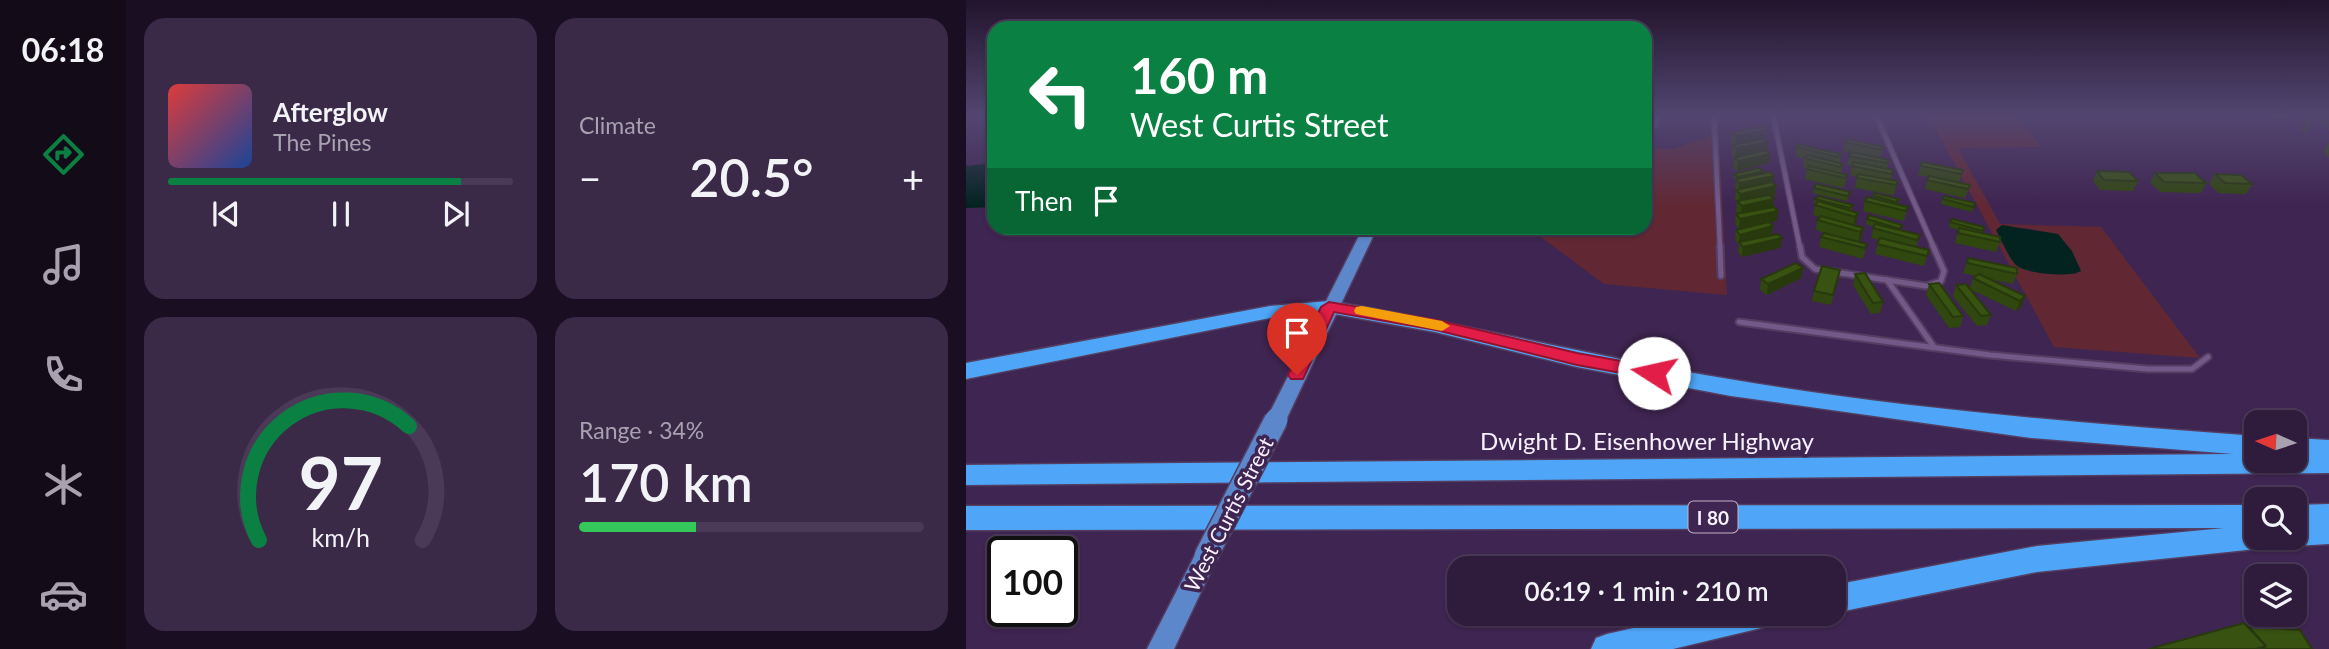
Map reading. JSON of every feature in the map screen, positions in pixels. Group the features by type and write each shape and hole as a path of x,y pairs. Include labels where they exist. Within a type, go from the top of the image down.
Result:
{"highway":[{"path":"966,371 1217,321 1270,312 1329,307 1436,325 1577,359 1731,388 2031,429 2244,445"},
{"path":"2307,449 2329,450"},
{"name":"Dwight D. Eisenhower Highway","path":"966,475 2329,463"},
{"path":"2307,516 2329,515"},
{"name":"I 80","path":"966,519 2244,516"},
{"path":"2307,533 2329,532"},
{"path":"1846,597 2037,559 2147,545 2244,538"},
{"path":"1608,649 1709,626"}],"main road":[{"name":"West Curtis Street","path":"1160,649 1366,235"}],"lane":[{"path":"1715,145 1721,276"},
{"path":"1779,145 1802,257 1815,269 1926,286 1941,281 1944,271 1889,145"},
{"path":"1887,280 1934,347"},
{"path":"1739,322 1934,347 2148,369 2192,369 2208,357"}],"shaded area":[{"path":"1684,145 1719,145 1727,295 1604,284 1538,235 1652,235 1652,148 1673,149"},
{"path":"1944,145 2040,145 2041,147 1958,148 2000,224 2101,227 2200,358 2054,347","holes":["2018,228 2033,229 2077,274 2028,271"]},
{"path":"987,164 987,207 966,208 966,166"},
{"path":"2002,225 2058,234 2072,251 2081,271 2058,275 2021,268 2010,258 1996,230"}],"building":[{"path":"1803,145 1841,154 1838,157 1796,147"},
{"path":"1860,145 1884,147 1882,150"},
{"path":"1766,150 1770,154 1738,161 1734,158"},
{"path":"1851,152 1889,160 1887,163 1849,156"},
{"path":"1807,155 1843,164 1840,167 1804,158"},
{"path":"1854,162 1893,170 1892,174 1852,166"},
{"path":"1922,162 1963,170 1961,174 1921,166"},
{"path":"1809,166 1847,175 1845,178 1807,169"},
{"path":"1759,168 1763,171 1738,177 1734,174"},
{"path":"2097,171 2129,172 2138,181 2104,180"},
{"path":"1770,172 1774,176 1739,183 1736,179"},
{"path":"2155,173 2195,173 2206,183 2164,182"},
{"path":"1858,174 1897,181 1897,185 1857,178"},
{"path":"2215,174 2241,175 2252,184 2225,183"},
{"path":"1929,176 1970,185 1968,189 1927,180"},
{"path":"1772,182 1776,186 1740,194 1736,190"},
{"path":"1816,184 1850,192 1848,196 1814,188"},
{"path":"1874,193 1899,199 1896,202 1874,196"},
{"path":"1769,195 1774,199 1742,206 1737,201"},
{"path":"1818,196 1853,205 1850,208 1815,199"},
{"path":"1944,196 1975,203 1974,207 1943,199"},
{"path":"1867,197 1908,207 1906,211 1865,201"},
{"path":"1818,201 1858,213 1855,217 1815,205"},
{"path":"1774,207 1778,211 1740,219 1736,214"},
{"path":"1869,215 1902,225 1900,229 1867,219"},
{"path":"1821,216 1864,228 1860,232 1817,220"},
{"path":"1952,219 1984,227 1983,231 1950,222"},
{"path":"1769,222 1773,226 1740,235 1736,230"},
{"path":"1875,224 1920,235 1917,240 1873,228"},
{"path":"1959,228 2000,237 2000,242 1958,233"},
{"path":"1824,233 1867,244 1865,248 1821,237"},
{"path":"1778,234 1782,238 1743,247 1739,242"},
{"path":"1880,238 1929,250 1927,256 1877,244"},
{"path":"1968,258 2017,268 2017,274 1967,263"},
{"path":"1796,263 1803,268 1768,284 1761,279"},
{"path":"1822,266 1840,270 1833,295 1814,291"},
{"path":"1865,273 1883,302 1873,303 1855,274"},
{"path":"1979,274 2025,296 2020,301 1973,278"},
{"path":"1939,283 1963,316 1953,317 1929,284"},
{"path":"1966,284 1991,315 1981,316 1956,285"},
{"path":"2244,623 2244,627 2248,627 2266,646 2256,649 2149,649"},
{"path":"2249,627 2300,630 2312,649 2263,649 2266,646"}],"slow traffic":[{"path":"1362,311 1442,326"}],"route":[{"path":"1297,375 1329,307 1436,325 1577,359 1654,373"}]}
